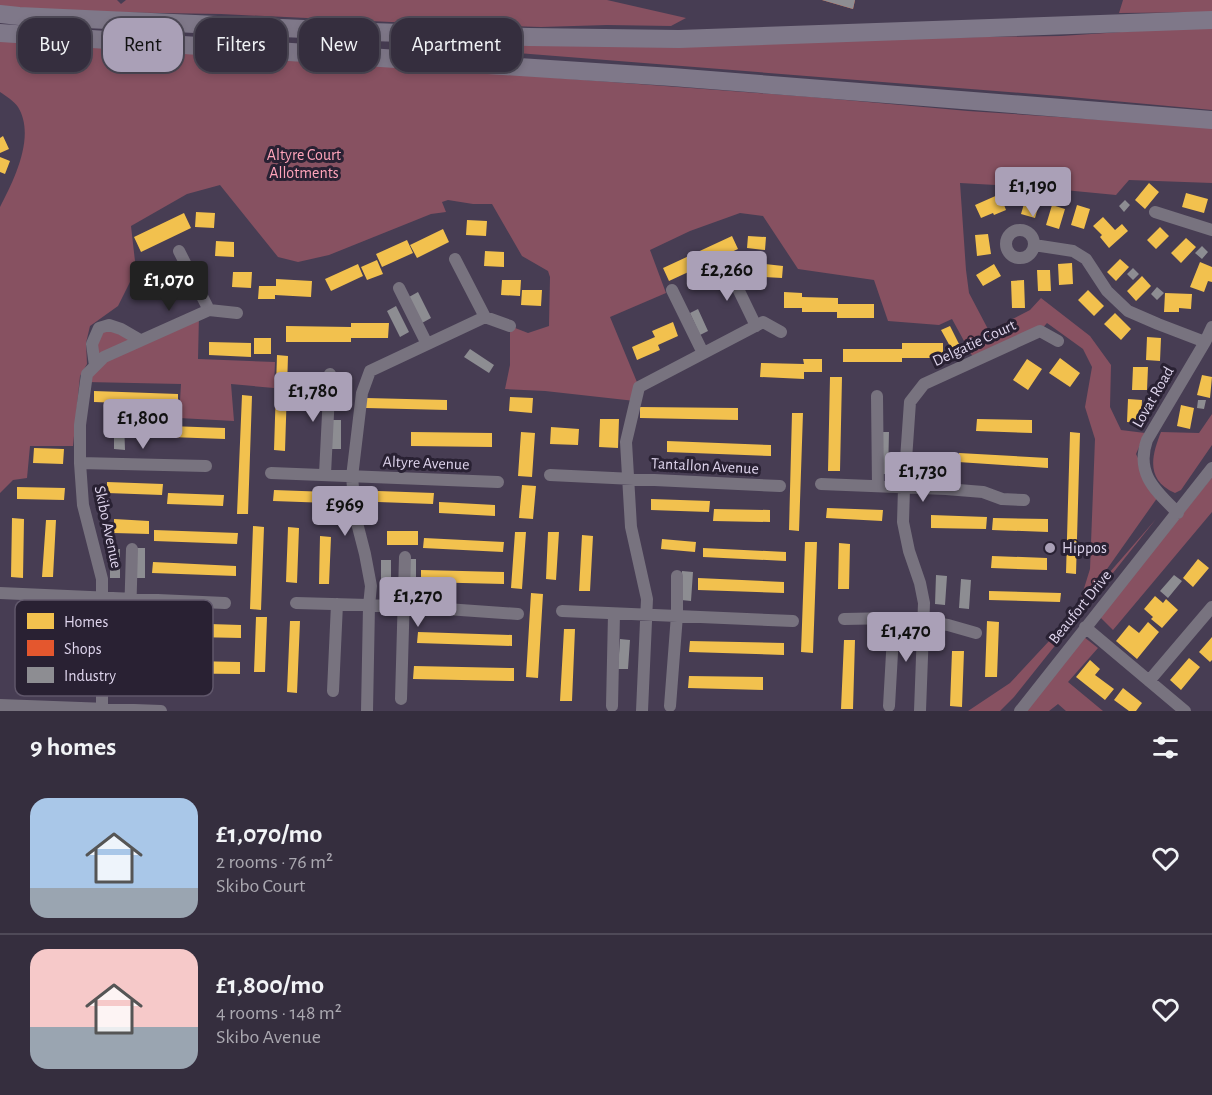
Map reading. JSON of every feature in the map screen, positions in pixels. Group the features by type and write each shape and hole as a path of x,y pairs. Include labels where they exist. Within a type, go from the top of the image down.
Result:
{"highway":[{"path":"0,14 371,32 679,39 1212,20"},
{"path":"0,33 672,77 1212,120"}],"street":[{"path":"1155,212 1212,230"},
{"path":"1034,245 1073,251 1086,259 1107,291 1128,310 1205,342"},
{"path":"179,251 209,310"},
{"path":"455,259 485,317 510,326"},
{"path":"726,264 756,326"},
{"path":"399,288 427,344"},
{"path":"672,290 703,353 763,322 781,332"},
{"path":"95,366 104,357 209,310 237,313"},
{"path":"368,711 371,586 356,519 352,477 362,393 370,371 485,317"},
{"name":"Skibo Avenue","path":"103,598 102,579 83,505 80,463 80,425 87,374 95,366 92,344 99,328 109,325 140,340"},
{"name":"Lovat Road","path":"1178,513 1154,488 1144,466 1144,449 1162,413 1212,327"},
{"name":"Delgatie Court","path":"904,488 910,402 924,384 1040,331 1058,340"},
{"name":"Tantallon Avenue","path":"642,711 647,599 631,527 626,442 639,387 703,353"},
{"path":"325,474 330,374"},
{"path":"877,396 878,486"},
{"name":"Skibo Avenue","path":"80,463 206,466"},
{"name":"Beaufort Drive","path":"1020,711 1212,468"},
{"name":"Altyre Avenue","path":"272,473 498,482"},
{"name":"Tantallon Avenue","path":"550,475 780,486"},
{"path":"821,484 983,492 1002,499 1024,500"},
{"path":"904,488 903,522 924,603 920,711"},
{"name":"Skibo Avenue","path":"130,599 132,549"},
{"path":"401,699 405,557"},
{"path":"670,706 677,615 677,576"},
{"path":"0,593 154,600"},
{"path":"213,602 225,603"},
{"path":"296,603 404,606 518,614"},
{"path":"333,691 337,604"},
{"path":"1149,681 1212,607"},
{"path":"562,611 793,621"},
{"path":"612,706 614,614"},
{"path":"889,706 894,618"},
{"path":"844,619 894,618 948,625 976,633"},
{"path":"1085,627 1185,711"},
{"name":"Skibo Avenue","path":"102,696 102,708"},
{"path":"0,705 161,711"}],"green space":[{"path":"0,0 117,0 121,4 126,0 607,0 686,18 671,26 541,27 522,26 522,18 391,18 391,22 379,21 379,18 37,11 0,7"},
{"path":"1123,0 1212,0 1212,12 1119,13"},
{"path":"1212,26 1212,110 522,53 522,44 1061,36"},
{"name":"Altyre Court Allotments","path":"0,36 18,37 18,72 91,72 91,43 103,44 103,72 183,72 183,50 195,51 195,72 287,72 287,58 299,58 299,72 379,72 379,64 391,65 391,72 479,72 968,111 1212,127 1212,183 1129,180 1116,195 960,183 969,293 989,331 1030,310 1041,298 1090,336 1111,365 1110,407 1121,430 1145,433 1136,454 1151,485 1160,494 1083,603 1156,519 1014,697 1000,711 968,711 1010,683 1077,611 1090,569 1095,439 1085,407 1092,367 1083,349 1047,323 1040,331 975,361 952,319 939,325 888,321 874,280 798,269 763,216 740,213 690,231 650,250 666,293 610,317 639,387 635,401 505,389 510,365 510,326 528,333 549,326 550,277 548,271 522,256 492,204 448,200 442,202 446,212 431,214 329,255 298,262 278,257 220,185 187,194 131,226 136,270 118,306 90,326 86,343 87,364 80,376 73,446 30,446 27,478 13,480 0,493 0,207 17,171 25,131 18,107 0,92"},
{"path":"199,315 198,359 275,362 274,388 231,384 234,421 179,418 181,384 86,382 99,328 140,340"},
{"path":"1212,414 1212,445 1181,490 1175,493 1159,482 1153,467 1155,450 1161,432 1199,433"},
{"path":"1212,477 1212,512 1113,630 1100,617"},
{"path":"1084,637 1098,648 1068,682 1103,711 1066,711 1058,704 1049,711 1024,711"}],"building: Homes":[{"path":"3,136 9,149 0,153 0,138"},
{"path":"0,157 10,161 5,174 0,172"},
{"path":"1149,183 1159,192 1145,209 1135,200"},
{"path":"1186,193 1208,199 1204,213 1182,207"},
{"path":"1000,194 1006,210 981,218 975,205"},
{"path":"1026,197 1040,201 1035,218 1021,214"},
{"path":"1052,205 1065,209 1059,229 1046,225"},
{"path":"1077,205 1090,209 1084,229 1071,225"},
{"path":"196,212 215,213 214,228 195,227"},
{"path":"184,213 191,228 141,252 134,237"},
{"path":"1103,217 1115,230 1122,224 1128,231 1109,248 1100,237 1102,235 1093,226"},
{"path":"467,220 487,221 486,236 466,235"},
{"path":"1160,227 1169,236 1156,249 1147,240"},
{"path":"443,229 449,242 417,258 410,245"},
{"path":"988,234 991,254 977,256 975,235"},
{"path":"732,236 738,249 669,281 663,268"},
{"path":"748,236 766,237 765,250 747,248"},
{"path":"1186,238 1196,247 1181,263 1171,253"},
{"path":"407,240 413,253 382,267 376,254"},
{"path":"216,241 234,242 234,257 215,256"},
{"path":"485,251 504,252 504,267 484,266"},
{"path":"1120,259 1129,267 1116,281 1107,272"},
{"path":"377,260 383,274 367,280 361,267"},
{"path":"1200,262 1212,267 1212,282 1208,281 1204,292 1190,287"},
{"path":"1072,263 1073,284 1059,285 1058,264"},
{"path":"358,264 363,276 331,291 325,279"},
{"path":"765,264 783,266 782,278 764,277"},
{"path":"994,264 1001,276 983,286 976,275"},
{"path":"1037,270 1050,270 1051,291 1038,291"},
{"path":"233,272 252,272 251,288 232,287"},
{"path":"1142,276 1151,286 1136,301 1127,291"},
{"path":"276,279 312,281 311,297 275,295 275,299 258,299 259,286 276,286"},
{"path":"502,280 521,280 520,296 501,295"},
{"path":"1024,280 1025,308 1012,308 1011,281"},
{"path":"522,290 542,290 541,306 521,305"},
{"path":"1088,290 1104,306 1094,316 1078,300"},
{"path":"784,292 802,293 802,297 838,298 838,304 874,304 874,318 837,318 837,312 802,312 802,308 784,308"},
{"path":"1165,293 1192,294 1191,309 1179,308 1179,312 1164,312"},
{"path":"1115,313 1131,329 1121,340 1104,324"},
{"path":"673,322 678,336 658,345 660,350 637,360 632,347 655,337 652,331"},
{"path":"351,323 389,323 388,338 351,338 351,342 286,342 286,326 351,327"},
{"path":"950,326 959,344 951,348 941,330"},
{"path":"1147,337 1161,338 1160,361 1146,360"},
{"path":"254,338 271,338 271,354 254,354"},
{"path":"209,342 251,343 251,357 209,355"},
{"path":"902,343 943,343 943,358 902,358 902,362 843,362 843,349 902,349"},
{"path":"277,355 288,356 285,451 274,450"},
{"path":"1060,358 1080,373 1070,387 1049,373"},
{"path":"803,359 822,359 822,372 804,372 804,379 760,377 761,363 804,364"},
{"path":"1027,359 1042,369 1028,390 1013,380"},
{"path":"1133,367 1148,367 1147,390 1132,390"},
{"path":"1202,375 1212,377 1210,398 1197,395"},
{"path":"830,377 842,377 840,471 828,471"},
{"path":"94,391 178,394 178,405 94,402"},
{"path":"242,395 252,396 248,514 237,514"},
{"path":"510,397 533,398 532,413 509,411"},
{"path":"366,398 447,400 447,410 366,408"},
{"path":"1128,399 1142,400 1141,423 1127,422"},
{"path":"1181,405 1194,408 1190,429 1177,426"},
{"path":"640,407 738,408 738,420 640,418"},
{"path":"792,413 803,413 799,531 789,530"},
{"path":"600,419 619,419 618,448 599,447"},
{"path":"977,419 1032,420 1032,433 976,431"},
{"path":"142,425 225,428 225,439 141,436"},
{"path":"551,427 579,429 578,445 550,444"},
{"path":"411,432 492,433 492,447 411,446"},
{"path":"521,432 535,433 532,477 518,476"},
{"path":"1070,432 1080,433 1076,574 1066,573"},
{"path":"667,441 771,445 771,456 667,452"},
{"path":"34,448 64,449 63,464 33,463"},
{"path":"959,453 1048,458 1048,468 958,462"},
{"path":"107,482 163,484 162,495 107,493"},
{"path":"522,485 536,486 533,519 519,518"},
{"path":"17,487 65,488 64,500 17,499"},
{"path":"274,490 329,492 329,503 273,501"},
{"path":"378,491 434,493 433,504 378,502"},
{"path":"168,493 224,495 223,506 167,504"},
{"path":"651,499 710,501 709,512 651,510"},
{"path":"439,502 495,505 495,516 439,513"},
{"path":"827,508 883,510 882,521 826,518"},
{"path":"714,509 770,510 770,522 713,521"},
{"path":"931,515 987,517 986,529 931,528"},
{"path":"12,518 24,519 23,578 11,577"},
{"path":"993,518 1048,519 1048,532 992,530"},
{"path":"114,519 149,521 149,534 114,533"},
{"path":"46,520 56,520 53,577 42,577"},
{"path":"253,526 264,527 261,610 250,609"},
{"path":"288,527 299,528 297,583 286,582"},
{"path":"154,530 238,533 237,544 154,541"},
{"path":"387,531 418,531 418,545 387,545"},
{"path":"515,532 526,532 522,589 511,588"},
{"path":"548,532 559,532 556,580 546,579"},
{"path":"582,535 593,536 590,591 579,591"},
{"path":"320,536 331,537 329,584 319,584"},
{"path":"424,538 504,542 503,552 423,548"},
{"path":"662,539 696,542 695,552 661,549"},
{"path":"805,542 817,542 813,653 801,652"},
{"path":"839,543 850,544 849,589 838,589"},
{"path":"703,548 786,552 786,561 703,557"},
{"path":"992,556 1047,558 1047,570 991,568"},
{"path":"1198,559 1209,568 1193,587 1183,578"},
{"path":"153,562 236,566 236,576 152,573"},
{"path":"421,570 504,572 504,584 421,582"},
{"path":"698,578 784,582 784,593 698,590"},
{"path":"989,591 1061,593 1060,602 989,600"},
{"path":"531,593 543,594 538,678 526,677"},
{"path":"1155,596 1163,603 1166,599 1178,610 1162,628 1144,609"},
{"path":"256,617 267,617 265,672 254,672"},
{"path":"290,621 300,621 297,693 287,692"},
{"path":"987,621 999,622 997,677 985,677"},
{"path":"1148,622 1159,632 1137,659 1116,641 1129,625 1139,633"},
{"path":"213,624 241,625 241,638 213,637"},
{"path":"564,629 575,629 572,701 560,701"},
{"path":"418,632 512,635 512,646 417,643"},
{"path":"1212,637 1212,660 1210,662 1199,652"},
{"path":"844,640 855,640 853,709 841,709"},
{"path":"690,641 784,643 784,655 689,652"},
{"path":"952,651 964,651 962,707 950,706"},
{"path":"1189,658 1200,667 1181,690 1170,680"},
{"path":"1090,660 1100,669 1095,675 1114,689 1105,700 1076,677"},
{"path":"213,661 240,662 240,674 213,674"},
{"path":"414,666 514,668 514,681 413,679"},
{"path":"689,676 763,677 763,690 688,688"},
{"path":"1123,688 1142,703 1136,711 1129,711 1114,700"}],"building: Shops":[{"path":"822,0 855,0 853,9"}],"building: Industry":[{"path":"822,0 855,0 853,9"},
{"path":"1006,189 1019,189 1019,197 1006,198"},
{"path":"1125,200 1130,205 1124,212 1119,206"},
{"path":"1202,246 1208,252 1202,259 1195,253"},
{"path":"174,268 186,295 177,299 164,273"},
{"path":"1133,268 1139,274 1133,280 1127,274"},
{"path":"1157,287 1164,293 1157,300 1151,294"},
{"path":"418,292 431,318 422,323 409,297"},
{"path":"396,306 409,332 400,337 387,311"},
{"path":"698,309 708,331 700,335 690,313"},
{"path":"470,349 494,365 489,373 464,357"},
{"path":"1198,400 1206,400 1204,409 1197,408"},
{"path":"114,420 124,420 125,450 114,449"},
{"path":"331,420 341,420 341,449 331,449"},
{"path":"881,432 889,432 888,474 880,474"},
{"path":"135,548 145,548 145,578 135,578"},
{"path":"110,549 120,549 120,578 110,578"},
{"path":"406,559 416,559 416,589 406,589"},
{"path":"381,560 391,560 391,589 381,589"},
{"path":"682,571 693,572 691,601 681,600"},
{"path":"936,575 947,576 945,605 935,604"},
{"path":"1174,575 1182,581 1168,598 1160,591"},
{"path":"961,579 971,580 969,609 959,608"},
{"path":"620,639 630,640 628,669 618,669"}],"place":[{"name":"Hippos","path":"1050,548"}]}
